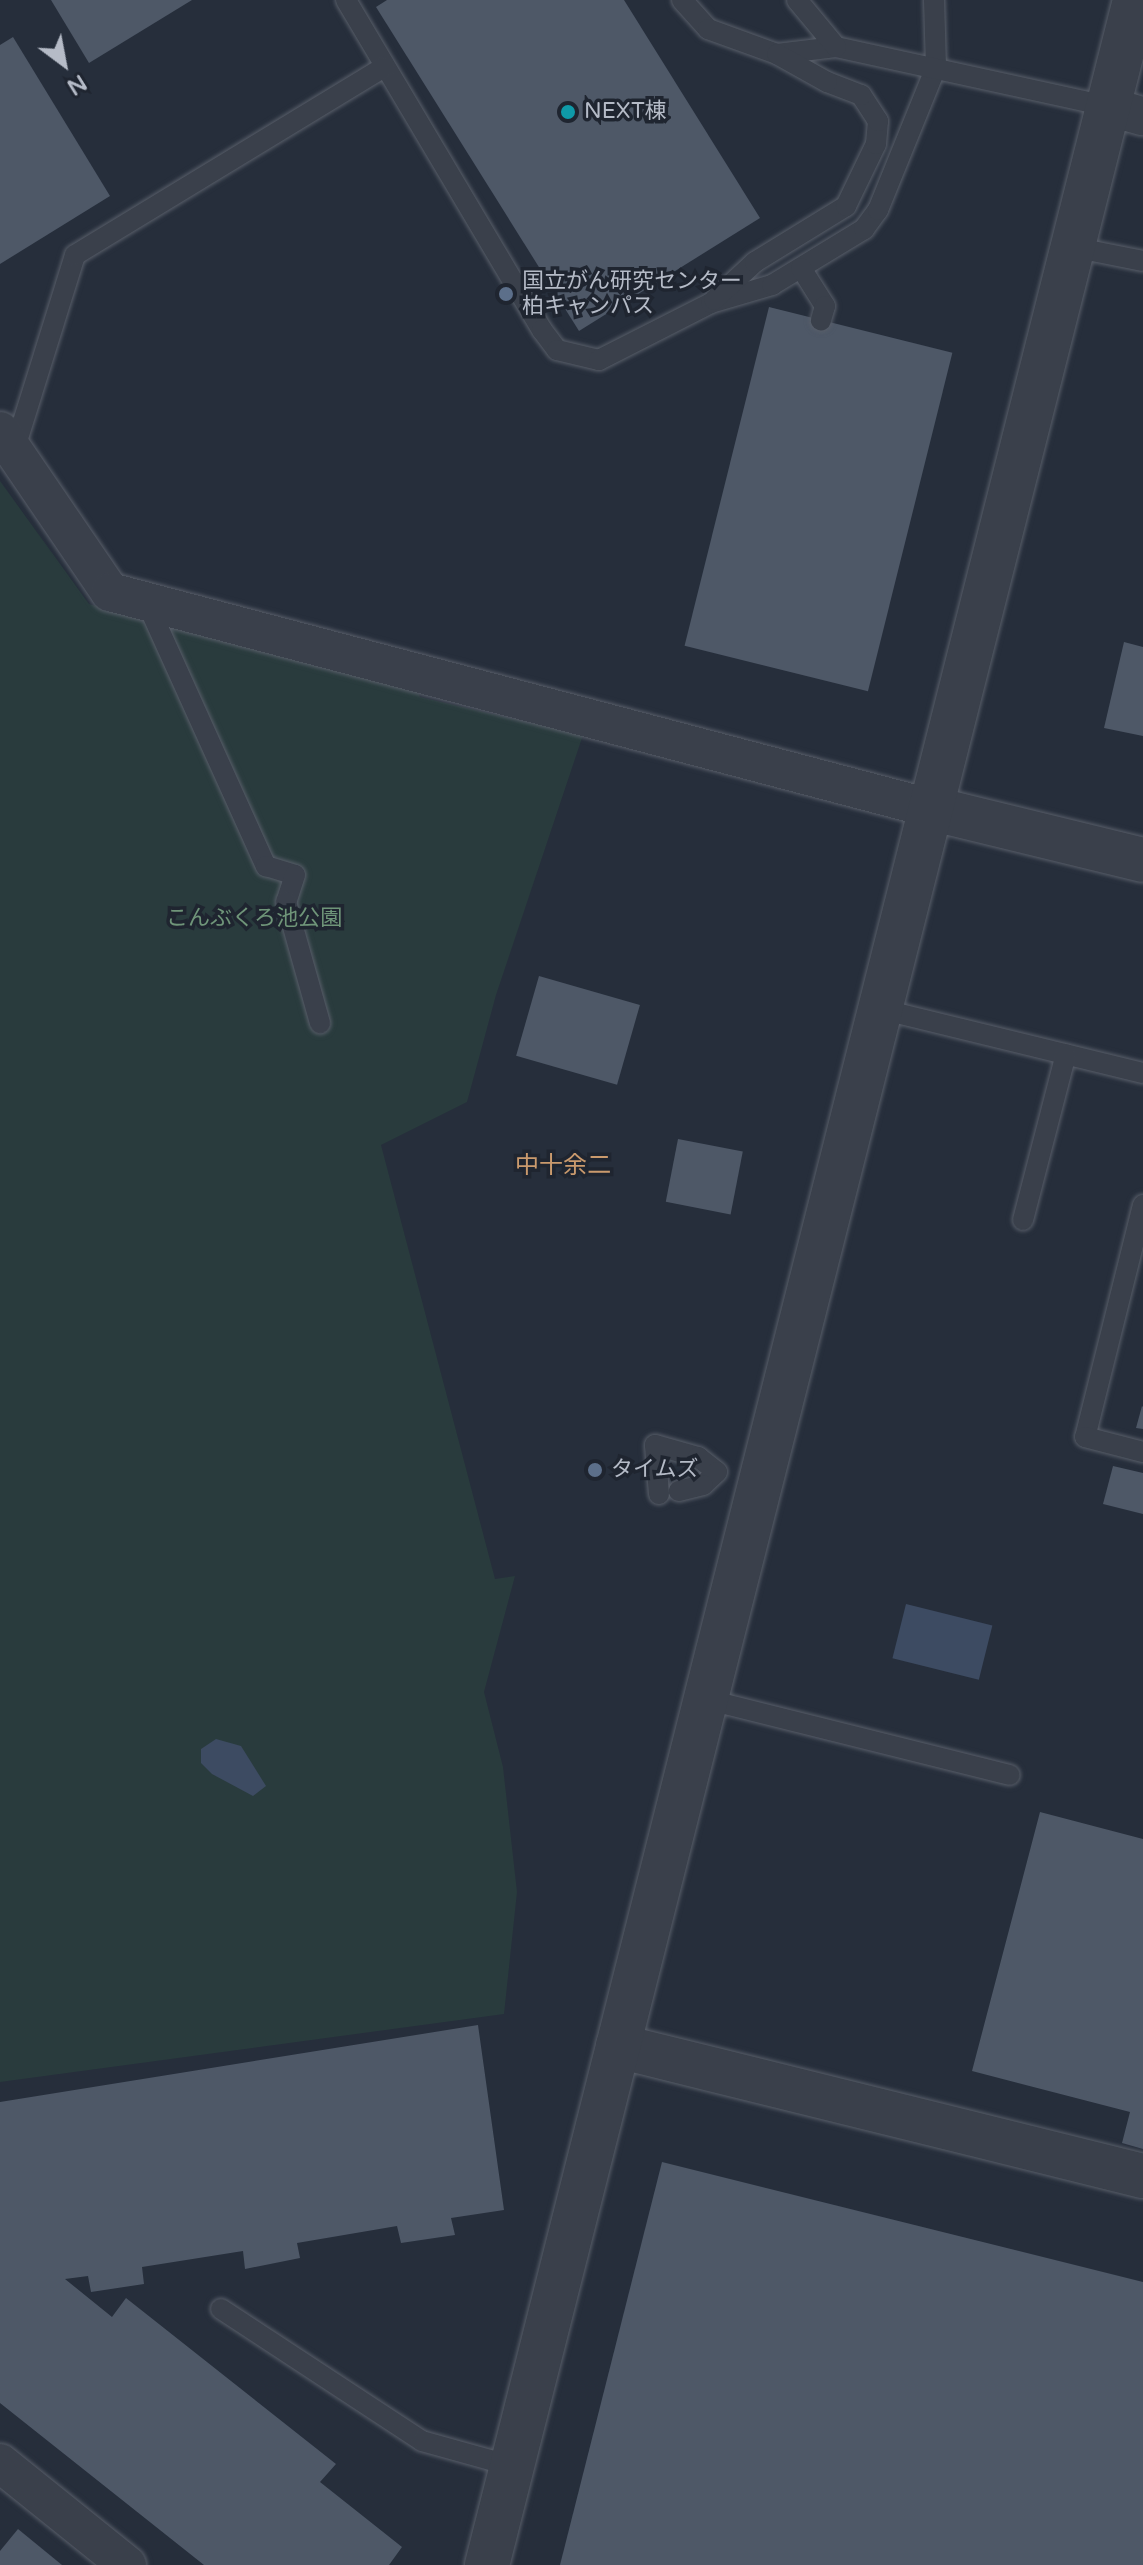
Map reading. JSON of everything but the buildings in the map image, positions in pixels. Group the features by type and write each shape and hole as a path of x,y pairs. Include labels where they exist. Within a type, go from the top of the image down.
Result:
{"street":[{"path":"487,2565 1072,247 1125,111 1135,0"},
{"path":"7,441 110,592 930,808 1143,860"},
{"path":"618,2046 1143,2176"},
{"path":"0,2463 127,2565"}],"lane":[{"path":"346,0 557,350 599,360 711,303 772,285 864,229 878,210 936,67 934,0"},
{"path":"682,0 708,29 777,54 861,95 878,121 876,144 846,206 755,262 711,303"},
{"path":"797,0 836,47"},
{"path":"924,0 936,67"},
{"path":"777,54 836,47 1125,111"},
{"path":"7,441 75,255 384,67"},
{"path":"1072,247 1143,261"},
{"path":"801,268 825,306 821,320"},
{"path":"147,603 266,866 295,875 286,902 320,1023"},
{"path":"880,1009 1143,1073"},
{"path":"1023,1220 1066,1054"},
{"path":"1143,1205 1085,1437 1143,1452"},
{"path":"717,1472 703,1485 669,1493 655,1445 698,1457 717,1472 761,1479"},
{"path":"705,1699 1010,1775"},
{"path":"221,2309 422,2441 512,2466"}],"green space":[{"name":"こんぶくろ池公園","path":"0,481 89,604 416,688 420,697 583,735 496,995 467,1102 381,1145 495,1579 515,1576 484,1692 503,1767 517,1892 504,2014 0,2082"}],"water":[{"path":"906,1604 992,1626 979,1680 892,1658"},
{"path":"216,1739 241,1746 266,1786 253,1796 212,1774 201,1763 201,1749"}],"place":[{"name":"NEXT棟","path":"568,112"},
{"name":"国立がん研究センター 柏キャンパス","path":"506,294"},
{"name":"タイムズ","path":"595,1470"}],"district":[{"name":"中十余二","path":"563,1166"}]}
